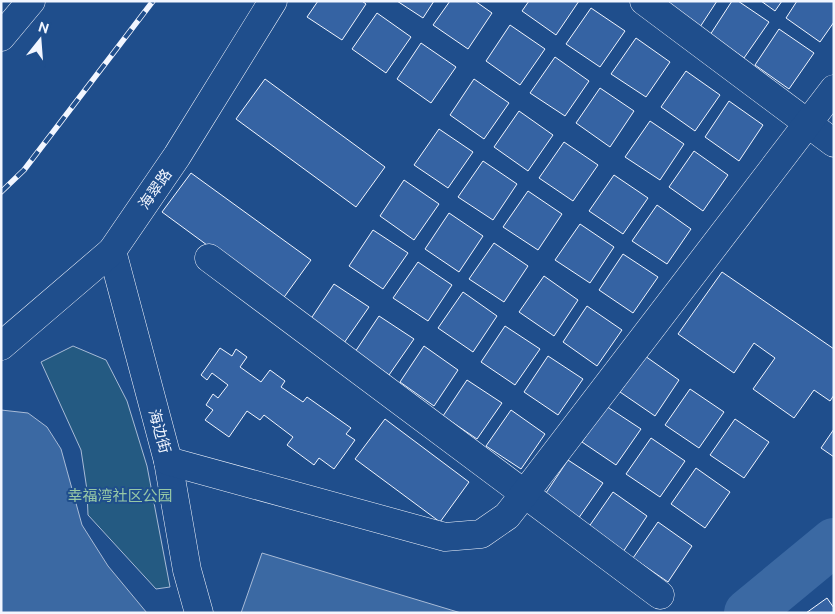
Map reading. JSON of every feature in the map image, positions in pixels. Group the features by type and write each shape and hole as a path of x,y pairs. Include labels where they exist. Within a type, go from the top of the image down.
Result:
{"street":[{"path":"1,37 31,1"},
{"name":"海翠路","path":"1,346 112,251 177,156 273,1"},
{"path":"644,1 834,143"},
{"path":"168,461 445,537 480,534 507,516 834,89"},
{"name":"海边街","path":"112,251 168,461 186,570 199,613"},
{"path":"209,258 660,595"}],"green space":[{"name":"幸福湾社区公园","path":"73,346 106,360 127,401 147,466 170,587 156,589 88,515 87,490 81,450 41,362"}],"shaded area":[{"path":"1,410 28,413 47,427 61,449 82,525 108,566 147,613 1,613"},
{"path":"262,553 461,613 241,613"}],"building":[{"path":"318,1 362,1 366,4 342,40 307,17"},
{"path":"397,1 434,1 423,18"},
{"path":"450,1 475,1 492,13 468,49 433,25"},
{"path":"529,1 579,1 556,35 522,11"},
{"path":"667,1 717,1 700,27"},
{"path":"732,1 738,1 769,22 744,58 710,35"},
{"path":"761,1 782,1 775,11"},
{"path":"797,1 834,1 834,22 820,42 786,18"},
{"path":"591,8 625,31 600,67 566,44"},
{"path":"377,13 411,37 386,73 352,49"},
{"path":"510,25 545,49 520,85 486,61"},
{"path":"779,29 814,53 789,89 755,65"},
{"path":"636,38 670,62 646,97 611,74"},
{"path":"421,43 456,67 431,103 397,79"},
{"path":"555,57 589,81 565,116 530,93"},
{"path":"686,71 720,95 695,131 661,107"},
{"path":"265,79 385,167 356,207 236,119"},
{"path":"474,79 509,103 484,139 450,115"},
{"path":"600,88 634,111 610,147 576,123"},
{"path":"729,101 763,125 739,161 705,137"},
{"path":"519,111 553,135 528,171 494,147"},
{"path":"650,121 684,144 660,180 625,157"},
{"path":"439,129 473,152 448,188 414,165"},
{"path":"564,142 598,165 573,201 539,178"},
{"path":"694,151 728,175 703,211 669,187"},
{"path":"483,161 517,184 493,220 458,197"},
{"path":"191,173 311,260 282,300 162,212"},
{"path":"614,175 648,198 623,234 589,211"},
{"path":"404,180 439,204 414,240 380,216"},
{"path":"528,191 562,214 538,250 503,227"},
{"path":"657,205 691,229 667,264 632,241"},
{"path":"449,213 483,236 459,272 425,249"},
{"path":"580,224 614,247 590,283 555,260"},
{"path":"373,230 408,253 383,289 349,266"},
{"path":"494,243 528,266 504,302 469,279"},
{"path":"623,254 658,277 633,313 599,290"},
{"path":"418,262 452,285 428,321 393,298"},
{"path":"722,272 834,349 834,395 830,401 814,390 794,418 753,389 775,358 754,343 734,373 678,334"},
{"path":"544,276 578,300 554,336 519,312"},
{"path":"334,284 369,307 344,343 310,320"},
{"path":"463,292 497,316 473,352 438,328"},
{"path":"587,306 622,330 597,366 563,342"},
{"path":"379,316 414,339 389,375 355,352"},
{"path":"505,326 540,349 515,385 481,362"},
{"path":"424,346 458,370 434,406 400,382"},
{"path":"220,348 232,356 236,349 247,357 240,367 261,382 270,370 285,381 281,387 303,402 307,397 351,428 346,434 355,440 334,469 319,458 314,465 287,445 293,437 264,415 260,420 247,411 229,437 205,420 213,410 206,405 213,394 218,398 228,385 212,373 207,380 201,375"},
{"path":"548,356 583,379 558,415 524,392"},
{"path":"645,356 679,380 655,416 620,392"},
{"path":"467,380 502,403 477,439 443,416"},
{"path":"690,389 724,412 699,448 665,425"},
{"path":"606,406 641,429 616,465 582,442"},
{"path":"511,410 545,434 521,469 486,446"},
{"path":"385,419 469,482 440,522 355,459"},
{"path":"735,419 769,442 744,478 710,455"},
{"path":"834,429 834,457 821,448"},
{"path":"651,438 685,461 660,497 626,474"},
{"path":"568,460 603,483 578,519 544,496"},
{"path":"696,468 730,492 705,528 671,504"},
{"path":"613,492 647,516 623,552 588,528"},
{"path":"658,522 692,546 668,582 633,558"},
{"path":"827,598 834,608 834,613 806,613"}],"waterway":[{"path":"748,613 834,542"}],"railway":[{"path":"1,192 24,170 153,1"}]}
